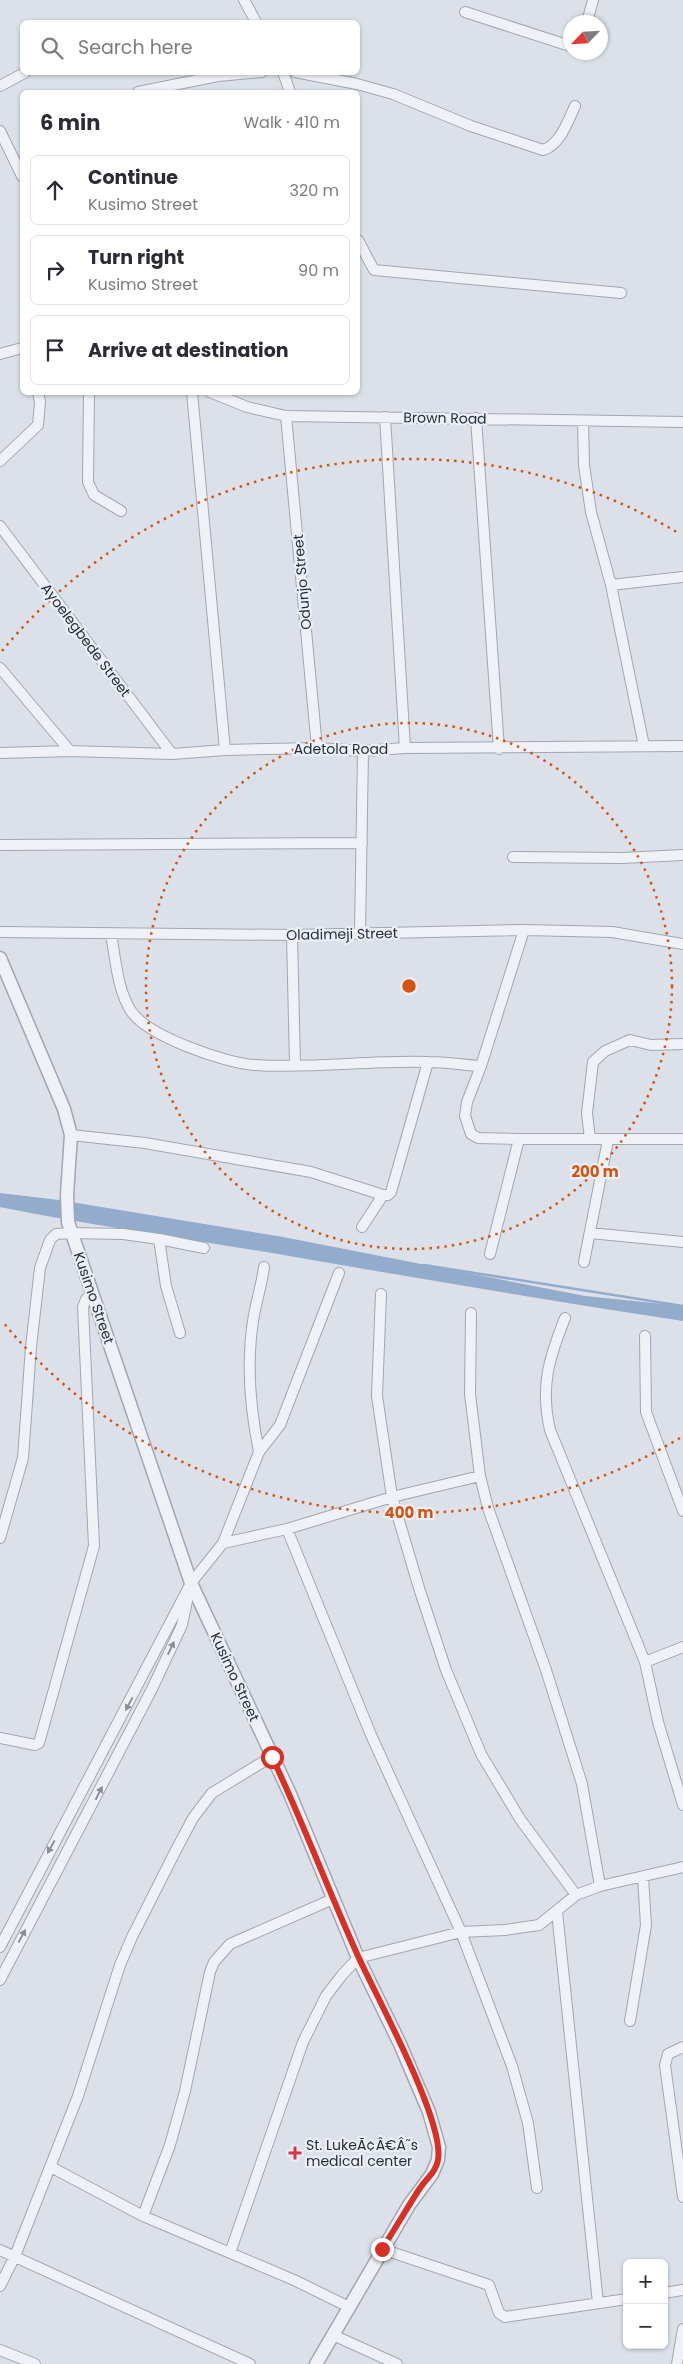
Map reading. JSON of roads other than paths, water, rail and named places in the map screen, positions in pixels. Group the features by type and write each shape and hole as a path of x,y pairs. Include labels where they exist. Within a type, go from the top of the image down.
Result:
{"street":[{"path":"244,0 255,20"},
{"path":"589,15 593,0"},
{"path":"465,12 563,44"},
{"path":"0,86 20,75"},
{"path":"148,90 229,75"},
{"path":"284,75 289,90"},
{"path":"310,75 357,84 393,94 471,126 543,150 548,148 563,132 575,106"},
{"path":"0,131 19,161"},
{"path":"360,244 374,270 621,293"},
{"path":"1,350 20,348"},
{"path":"0,461 38,425 40,402 39,395"},
{"path":"89,395 88,482 94,495 122,511"},
{"path":"192,395 225,750"},
{"name":"Brown Road","path":"217,395 247,407 286,416 683,422"},
{"name":"Odunjo Street","path":"286,416 317,748"},
{"path":"385,417 405,748"},
{"path":"476,418 499,749"},
{"path":"583,421 584,465 591,512 611,585 644,746"},
{"name":"Ayoelegbede Street","path":"0,526 172,754"},
{"path":"611,585 683,577"},
{"path":"0,668 70,751"},
{"name":"Adetola Road","path":"0,753 70,751 172,754 225,750 317,748 363,751 405,748 499,749 683,746"},
{"path":"360,933 363,751"},
{"path":"0,845 362,843"},
{"path":"513,857 683,856"},
{"path":"524,930 466,1109 465,1116 471,1134 478,1138 519,1139 683,1139"},
{"name":"Oladimeji Street","path":"0,932 111,935 292,935 524,930 612,932 683,944"},
{"path":"111,935 120,984 125,999 140,1022 178,1043 217,1057 252,1065 428,1062 481,1066"},
{"path":"292,935 295,1065"},
{"name":"Kusimo Street","path":"0,958 52,1080 71,1135 67,1199 70,1227 191,1583 290,1794 358,1958 400,2044 429,2112 439,2147 438,2160 432,2174 422,2185 382,2249 316,2364"},
{"path":"590,1139 588,1112 593,1062 605,1051 630,1040 651,1044 683,1044"},
{"path":"362,1227 383,1195 391,1192 428,1062"},
{"path":"71,1135 145,1143 311,1172 383,1195"},
{"path":"490,1254 519,1139"},
{"path":"584,1262 608,1140"},
{"path":"0,1538 24,1458 31,1348 40,1268 50,1240 56,1234 70,1227 159,1239 204,1248"},
{"path":"590,1233 683,1242"},
{"path":"159,1239 166,1286 180,1333"},
{"path":"259,1452 252,1414 250,1358 254,1316 264,1267"},
{"path":"0,1947 191,1583 223,1543 259,1452 280,1425 339,1273"},
{"path":"0,1738 35,1745 39,1743 94,1546 83,1307 86,1300 92,1294"},
{"path":"381,1294 377,1396 392,1497 446,1670 477,1745 494,1777 520,1819 576,1895"},
{"path":"471,1312 470,1394 480,1476 495,1527 546,1670 582,1784 600,1886"},
{"path":"565,1318 546,1376 546,1412 550,1430 645,1662 658,1722 683,1805"},
{"path":"645,1336 646,1412 683,1511"},
{"path":"223,1543 287,1529 392,1497 480,1476"},
{"path":"287,1529 371,1735 460,1932 512,2066 528,2123 537,2188"},
{"path":"0,1980 152,1689 182,1625 191,1583"},
{"path":"645,1662 683,1647"},
{"path":"0,2286 15,2256 78,2096 120,1965 132,1937 189,1827 212,1793 272,1757"},
{"path":"230,2253 303,2042 326,1996 342,1974 358,1958 460,1932 522,1929 539,1925 576,1895 600,1886 683,1867"},
{"path":"630,2020 646,1925 643,1877"},
{"path":"143,2216 170,2145 182,2100 210,1972 214,1962 230,1944 333,1899"},
{"path":"557,1912 598,2303"},
{"path":"683,2047 668,2054 665,2065 683,2197"},
{"path":"51,2167 143,2216 349,2307"},
{"path":"382,2249 489,2285 499,2313 505,2318 623,2300"},
{"path":"0,2250 250,2364"},
{"path":"668,2292 683,2290"},
{"path":"677,2364 683,2329"},
{"path":"333,2335 397,2364"},
{"path":"0,2350 35,2364"}],"water":[{"path":"0,1193 59,1200 283,1237 585,1296 683,1306 683,1321 34,1214 0,1207"}],"waterway":[{"path":"424,1265 683,1306"}],"place":[{"name":"St. LukeÃ¢Â€Â˜s medical center","path":"295,2153"}]}
